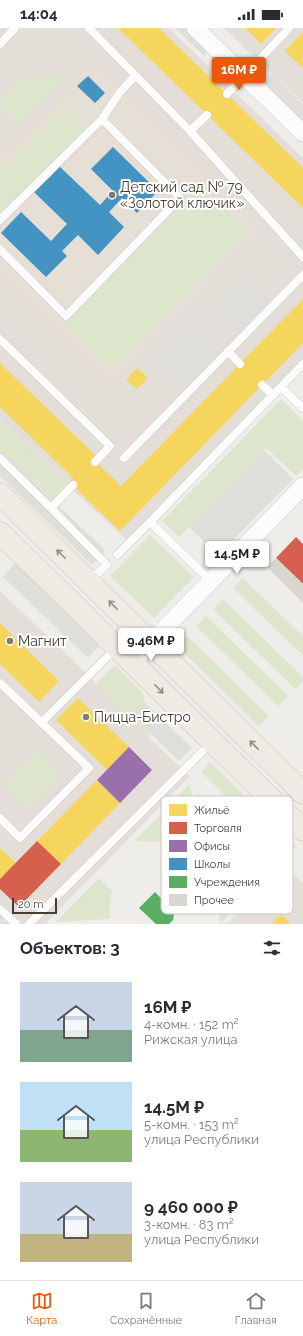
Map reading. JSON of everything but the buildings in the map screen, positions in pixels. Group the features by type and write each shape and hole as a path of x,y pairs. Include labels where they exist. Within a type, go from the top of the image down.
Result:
{"main road":[{"path":"0,494 303,793"},
{"path":"0,533 268,796"},
{"path":"293,820 303,830"}],"street":[{"path":"195,28 303,133"},
{"path":"124,654 150,643 303,486"}],"lane":[{"path":"0,44 15,28"},
{"path":"89,28 190,132 303,257"},
{"path":"227,94 289,28"},
{"path":"0,220 102,119 120,92 135,76"},
{"path":"190,132 207,115"},
{"path":"0,249 66,316 180,198 102,119"},
{"path":"124,458 303,275"},
{"path":"0,339 110,446 96,462"},
{"path":"228,351 240,364"},
{"path":"117,555 303,364"},
{"path":"262,385 273,395"},
{"path":"281,387 303,408"},
{"path":"0,458 107,565 89,582"},
{"path":"51,508 72,485"},
{"path":"150,522 211,581"},
{"path":"42,722 124,654"},
{"path":"0,683 89,768 20,838 0,818"},
{"path":"28,924 212,742"},
{"path":"0,909 16,924"}],"shaded area":[{"path":"0,28 169,28 303,158 303,361 128,541 67,485 0,419"},
{"path":"175,28 195,28 209,42 205,57"},
{"path":"224,28 303,28 303,103"},
{"name":"Детский сад № 79 «Золотой ключик»","path":"94,66 259,230 110,380 0,271 0,159"},
{"path":"272,74 303,105 303,131 259,88"},
{"path":"242,274 274,305 241,338 210,307"},
{"path":"191,315 228,351 188,393 151,356"},
{"path":"0,450 105,550 92,565 0,476"},
{"path":"264,450 293,479 218,555 189,527"},
{"path":"17,561 102,643 88,658 3,577"},
{"path":"0,591 80,667 148,737 190,776 170,796 161,796 161,806 45,924 0,924"},
{"path":"145,703 192,748 179,761 132,715"},
{"path":"293,874 303,883 303,924 227,924 237,914 293,914"}],"green space":[{"path":"70,75 19,124 0,106 0,99 24,77"},
{"path":"64,106 86,128 0,215 0,171"},
{"path":"202,186 248,232 112,370 65,324"},
{"path":"281,399 303,421 303,469 296,476 266,448 179,537 162,521"},
{"path":"0,420 67,485 54,501 0,450"},
{"path":"150,535 194,577 154,618 110,576"},
{"path":"243,578 303,636 303,656 233,588"},
{"path":"223,599 303,677 303,681 295,689 213,609"},
{"path":"206,616 288,696 278,706 196,626"},
{"path":"187,636 269,716 259,726 177,646"},
{"path":"115,665 143,693 145,703 132,715 151,734 148,737 96,684"},
{"path":"38,750 62,774 28,809 4,786"},
{"path":"210,762 245,796 226,796 201,772"},
{"path":"190,784 192,796 178,796"},
{"path":"161,814 161,841 134,841"},
{"path":"99,878 112,891 109,909 110,919 56,922"},
{"path":"219,914 230,914 220,924"}],"place":[{"name":"Детский сад № 79 «Золотой ключик»","path":"112,195"},
{"name":"Магнит","path":"10,641"},
{"name":"Пицца-Бистро","path":"86,717"}]}
